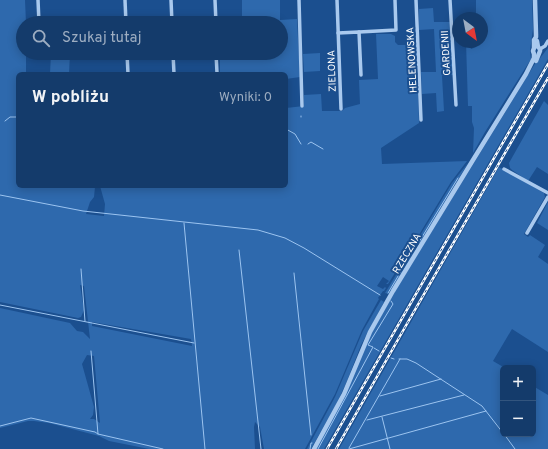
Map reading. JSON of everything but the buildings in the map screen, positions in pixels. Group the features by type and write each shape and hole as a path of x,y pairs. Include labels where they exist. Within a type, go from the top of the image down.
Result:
{"street":[{"path":"38,0 39,16"},
{"path":"125,0 126,16"},
{"path":"171,0 172,16"},
{"path":"215,0 216,16"},
{"path":"299,0 302,106"},
{"name":"ZIELONA","path":"337,0 341,109"},
{"path":"338,33 396,30 395,0"},
{"name":"HELENOWSKA","path":"416,0 421,120"},
{"name":"GARDENII","path":"450,0 456,105"},
{"path":"535,0 537,50 545,46 548,41"},
{"path":"359,32 361,75"},
{"name":"RZECZNA","path":"314,449 344,394 370,332 393,291 526,74 532,68 537,50"},
{"path":"127,60 128,72"},
{"path":"173,60 174,72"},
{"path":"216,60 217,72"},
{"path":"504,169 548,193"},
{"path":"527,233 548,197"}],"shaded area":[{"path":"0,0 25,0 26,16 16,16 16,60 26,60 26,72 16,72 16,188 95,188 94,197 90,202 86,214 104,216 105,204 101,188 288,188 288,108 304,106 304,95 321,94 322,111 342,111 345,108 360,104 359,80 378,79 376,34 391,34 395,36 395,42 398,45 417,45 419,123 381,148 382,164 467,161 451,182 414,243 412,242 412,246 388,284 386,284 389,281 383,277 377,286 383,289 385,287 386,288 378,298 379,299 362,330 335,394 305,449 264,449 260,427 255,422 255,449 149,449 109,441 99,436 49,423 34,421 28,421 0,428 0,308 70,323 77,331 83,332 90,339 84,286 80,285 84,310 81,317 78,318 0,302","holes":["92,322 191,339 192,346 92,326","87,355 94,356 100,423 94,419 90,419 93,415 94,407 82,364"]},
{"path":"242,0 280,0 280,16 242,16"},
{"path":"476,0 532,0 533,29 530,51 531,59 473,153 474,128 472,122 472,106 468,106 466,48 488,48 488,12 476,12"},
{"path":"433,8 434,22 450,22 453,75 442,76 444,111 437,112 436,93 422,94 421,72 436,72 434,29 419,30 419,9"},
{"path":"297,19 300,77 288,79 288,72 220,72 220,60 288,60 288,20"},
{"path":"548,48 548,59 324,449 316,449 368,339 397,288 536,62"},
{"path":"320,53 320,71 304,72 303,54"},
{"path":"51,60 70,60 69,72 50,72"},
{"path":"544,101 548,105 548,174 537,167 528,181 512,170 509,163"},
{"path":"468,163 420,243 415,244 452,183"},
{"path":"499,167 544,193 545,197 524,234 528,237 530,235 545,245 538,257 548,264 548,352 512,329 493,361 500,365 500,437 536,437 536,388 548,395 548,449 339,449"},
{"path":"548,202 548,230 537,223"},
{"path":"413,247 415,251 389,294 385,293"},
{"path":"381,300 384,302 361,345 337,403 311,449 307,449 335,397 363,331"}],"waterway":[{"path":"5,121 10,117 16,117"},
{"path":"288,130 295,134 301,144"},
{"path":"308,144 311,142 323,149"},
{"path":"419,242 458,178"},
{"path":"0,195 83,211 258,230 285,238 304,248 380,295"},
{"path":"184,223 205,449"},
{"path":"239,250 261,449"},
{"path":"388,293 413,251"},
{"path":"81,269 85,321"},
{"path":"294,273 311,435"},
{"path":"318,449 373,347 368,345 393,304 391,301"},
{"path":"0,305 194,343"},
{"path":"374,348 379,351"},
{"path":"91,351 98,434"},
{"path":"399,359 407,359 416,363 482,406 500,429"},
{"path":"349,448 400,359"},
{"path":"380,396 441,379"},
{"path":"367,420 464,395"},
{"path":"349,449 486,411"},
{"path":"382,417 390,449"},
{"path":"0,426 31,418 163,449"},
{"path":"506,437 515,449"},
{"path":"310,449 312,443"}],"railway":[{"path":"327,449 548,64"},
{"path":"336,449 548,78"}]}
